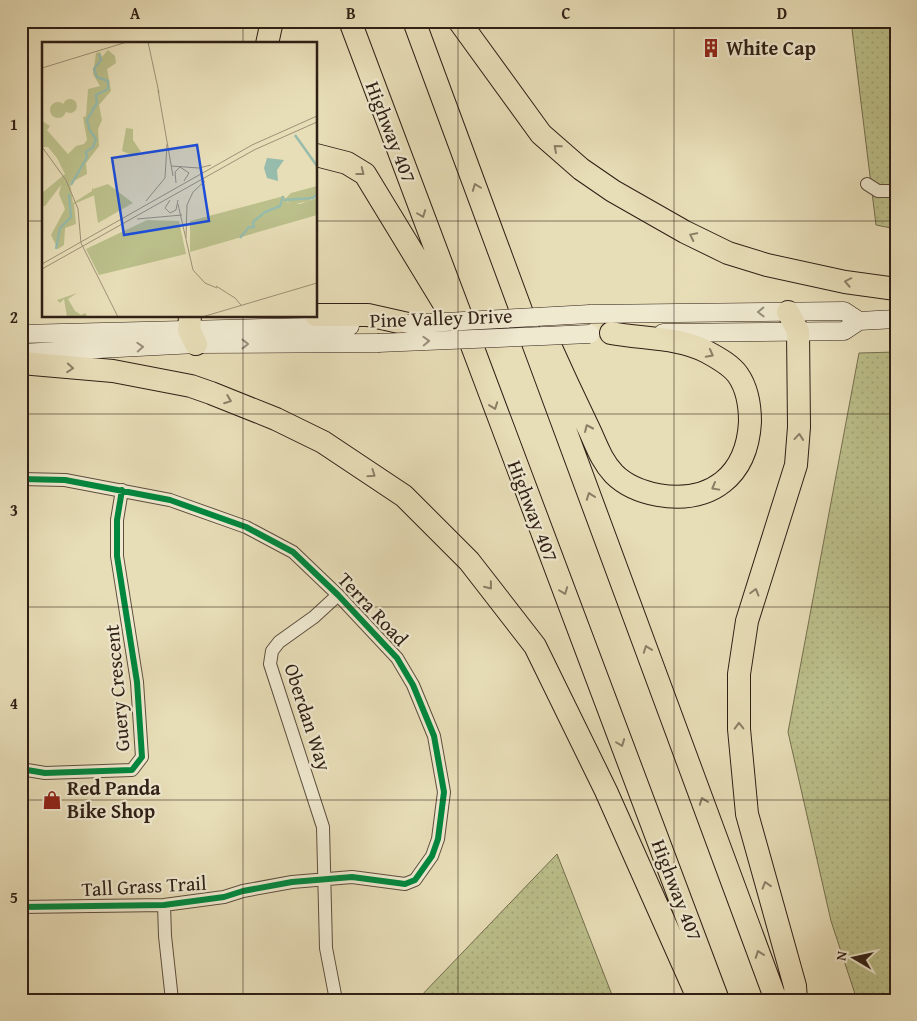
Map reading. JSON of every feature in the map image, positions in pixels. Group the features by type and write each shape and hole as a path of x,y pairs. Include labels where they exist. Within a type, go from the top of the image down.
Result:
{"highway":[{"path":"267,42 272,21"},
{"name":"Highway 407","path":"350,21 718,1000"},
{"path":"414,21 776,1000"},
{"path":"458,21 541,134 581,169 613,191 685,232 728,253 767,265 845,282 896,289"},
{"path":"318,156 347,163 365,174 477,360"},
{"path":"493,233 539,320 599,456 614,474 638,490 675,498 704,493 729,478 738,468 749,430 747,395 738,375 717,358 687,345 600,334"},
{"path":"318,315 378,328 408,324"},
{"path":"793,322 799,427 796,465 747,621 739,674 739,729 747,814 795,986 796,1000"},
{"path":"21,363 113,371 191,386 276,419 323,442 404,496 469,561 535,646 590,755 699,1000"}],"main road":[{"name":"Pine Valley Drive","path":"408,324 590,314 793,322 844,331 859,321 896,319"},
{"name":"Pine Valley Drive","path":"21,334 378,328 600,334 793,322"},
{"name":"Pine Valley Drive","path":"21,353 192,330"}],"street":[{"path":"867,184 878,191 896,191"},
{"name":"Terra Road","path":"21,479 65,480 170,500 246,527 293,552 338,595 397,658 413,685 434,736 444,792 438,838 432,856 415,880 405,884 352,876 326,879"},
{"name":"Guery Crescent","path":"21,769 45,773 132,770 142,757 137,682 117,556 116,527 122,490"},
{"name":"Oberdan Way","path":"336,1000 326,948 326,879 323,827 270,664 272,651 279,642 314,617 338,595"},
{"name":"Tall Grass Trail","path":"21,907 164,905 224,897 276,884 326,879"},
{"path":"164,905 165,936 172,1000"}],"green space":[{"path":"851,21 896,21 896,229 876,225"},
{"path":"896,352 896,1000 857,1000 831,921 788,732 859,353"},
{"path":"557,854 614,1000 417,1000"}],"cycle path":[{"path":"21,479 65,480 170,500 246,527 293,552 338,595 397,658 413,685 434,736 444,792 438,839 432,856 415,880 405,884 352,877 292,882 243,891 224,897 164,905 21,907"},
{"path":"21,769 45,773 132,770 142,757 137,682 117,556 117,520 122,490"}],"place":[{"name":"White Cap","path":"711,48"},
{"name":"Red Panda Bike Shop","path":"52,800"}]}
